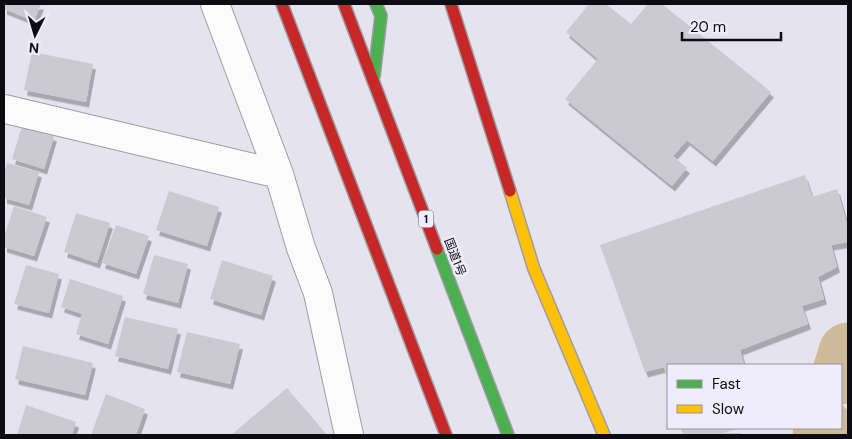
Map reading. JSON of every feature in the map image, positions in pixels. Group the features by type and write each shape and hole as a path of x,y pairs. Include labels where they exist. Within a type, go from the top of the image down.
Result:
{"main road":[{"path":"282,4 446,435"},
{"name":"国道1号","path":"344,4 508,435"},
{"path":"374,82 381,16 376,4"},
{"path":"451,4 534,269 604,435"}],"street":[{"path":"215,4 279,174 301,248 318,293 349,435"},
{"path":"4,108 279,174"}],"building":[{"path":"4,4 41,4 34,21 4,9"},
{"path":"589,4 606,4 631,24 648,4 662,4 771,92 713,161 687,140 673,156 687,168 672,186 565,99 598,59 566,32"},
{"path":"32,52 93,64 86,102 24,90"},
{"path":"22,126 54,136 44,169 12,159"},
{"path":"7,163 39,172 29,205 4,198 4,172"},
{"path":"805,175 812,197 837,189 848,227 848,242 831,245 837,267 818,277 824,299 802,306 808,324 740,350 744,364 667,364 667,377 664,367 645,372 600,245"},
{"path":"169,191 219,207 207,246 156,230"},
{"path":"14,206 47,217 34,256 4,247 4,237"},
{"path":"76,213 110,223 97,263 64,252"},
{"path":"116,225 149,236 136,274 102,263"},
{"path":"154,255 188,264 178,303 143,294"},
{"path":"222,260 273,276 261,315 210,299"},
{"path":"26,265 59,274 49,313 14,304"},
{"path":"70,279 123,296 108,344 76,334 82,314 61,307"},
{"path":"125,317 178,329 168,369 115,356"},
{"path":"187,332 240,344 230,384 177,372"},
{"path":"23,346 93,363 85,395 15,379"},
{"path":"287,388 327,435 231,435"},
{"path":"106,394 145,409 136,435 91,435"},
{"path":"26,405 76,422 72,435 17,435"},
{"path":"681,429 737,429 718,435 683,435"}],"waterway":[{"path":"842,372 848,352"},
{"path":"822,435 824,429"}],"traffic: fast":[{"path":"374,76 381,16 376,4"},
{"path":"437,249 508,435"}],"traffic: slow":[{"path":"510,191 534,269 604,435"}],"traffic: jam":[{"path":"282,4 446,435"},
{"path":"344,4 437,249"},
{"path":"451,4 510,191"}]}
